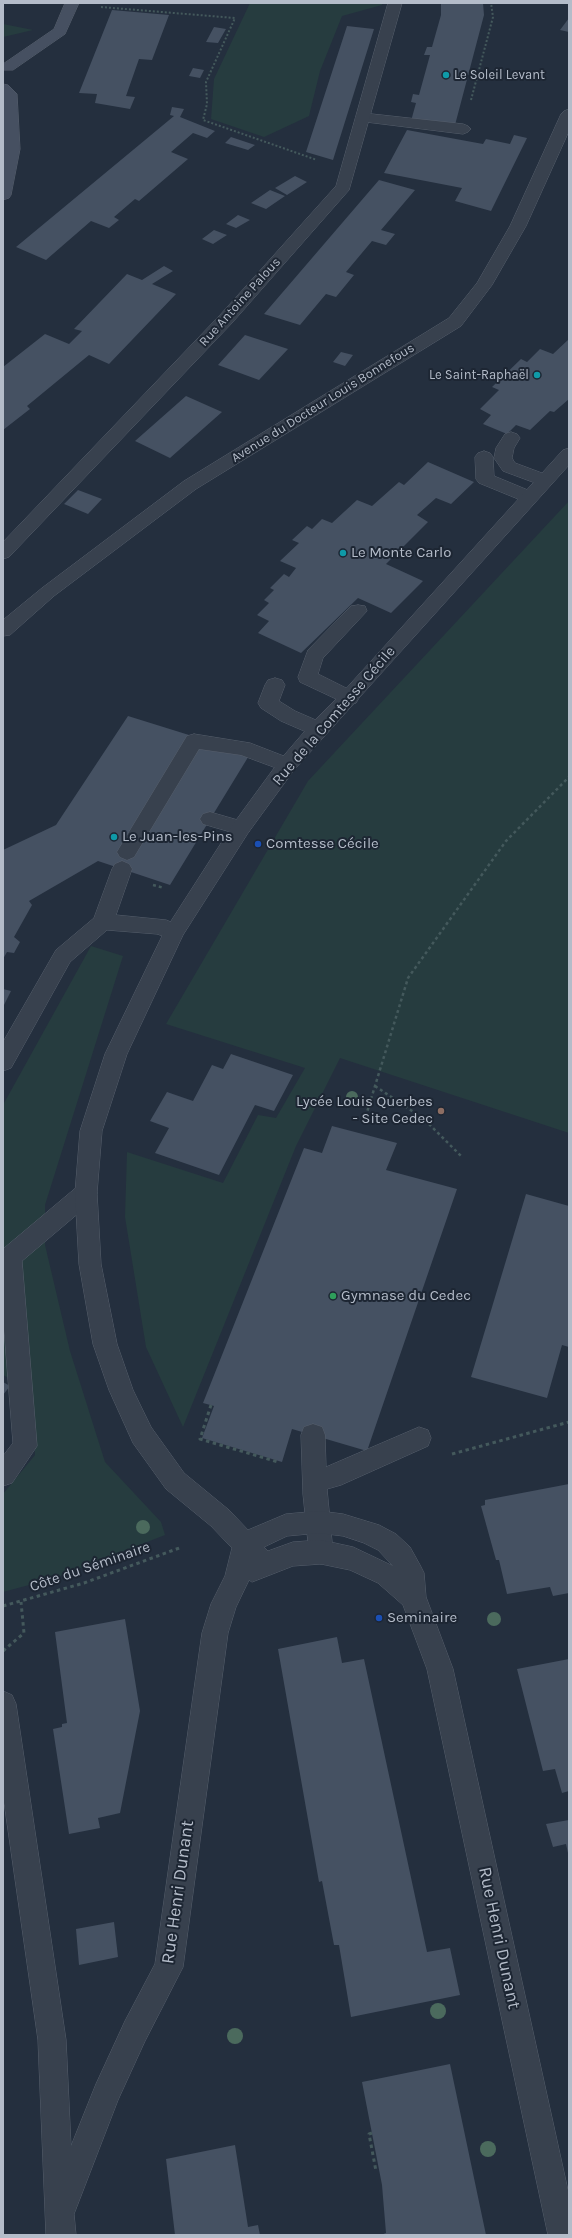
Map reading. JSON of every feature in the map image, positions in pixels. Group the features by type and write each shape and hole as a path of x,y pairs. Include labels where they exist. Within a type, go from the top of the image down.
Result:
{"main road":[{"path":"3,82 9,76 5,62 44,44 60,32 72,3"},
{"path":"3,88 10,94 7,122 12,149 3,195"}],"street":[{"name":"Rue Antoine Palous","path":"3,553 226,319 343,187 395,3"},
{"name":"Avenue du Docteur Louis Bonnefous","path":"3,630 48,592 190,485 455,322 484,285 518,226 569,114"},
{"path":"363,118 463,129"},
{"path":"511,438 504,448 504,458 510,467 544,480"},
{"name":"Rue de la Comtesse Cécile","path":"264,1564 220,1518 175,1481 142,1435 130,1410 105,1344 90,1264 86,1193 91,1131 116,1054 174,932 241,828 287,765 318,729 349,698 529,496 569,454"},
{"path":"484,457 485,479 529,496"},
{"path":"349,698 307,677 316,655 358,611"},
{"path":"275,685 268,703 288,716 318,729"},
{"path":"3,1062 63,956 103,922 124,861 194,742 243,748 287,765"},
{"path":"210,819 241,828"},
{"path":"103,922 159,926 174,932"},
{"path":"3,1476 25,1446 10,1257 86,1193"},
{"path":"313,1435 321,1552"},
{"path":"315,1479 332,1477 419,1438"},
{"name":"Rue Henri Dunant","path":"60,2224 106,2094 135,2031 169,1968 200,1733 215,1633 224,1604 237,1578 246,1544 266,1533 286,1525 302,1522 319,1522 343,1525 370,1533 387,1542 401,1555 411,1573 413,1597 440,1669 563,2235"},
{"name":"Rue Henri Dunant","path":"237,1578 264,1564 293,1554 321,1552 354,1559 387,1575 413,1597"},
{"name":"Rue Henri Dunant","path":"3,1704 52,2040 60,2224"}],"path":[{"path":"463,129 492,17 491,3"},
{"path":"97,6 234,18 206,82 207,104 203,120 323,162"},
{"path":"364,1122 408,978 506,841 569,777"},
{"path":"375,1086 424,1119 462,1157"},
{"path":"211,1405 200,1439 282,1464"},
{"path":"459,1452 569,1422"},
{"name":"Côte du Séminaire","path":"3,1606 84,1583 182,1547"},
{"path":"3,1651 24,1633 21,1602"},
{"path":"372,2133 369,2134 376,2171"}],"green space":[{"path":"250,3 382,3 382,5 342,16 320,71 309,116 264,137 211,119 214,79"},
{"path":"3,24 33,30 3,37"},
{"path":"569,501 569,1133 340,1058 296,1146 183,1427 146,1347 125,1217 127,1152 223,1183 258,1115 276,1118 305,1068 166,1024 308,781"},
{"path":"91,946 123,956 45,1205 45,1245 70,1351 105,1462 161,1522 165,1535 55,1578 3,1592 3,1494 35,1455 31,1390 3,1375 3,1105"}],"building":[{"name":"Le Soleil Levant","path":"441,3 483,3 484,15 455,125 411,121 416,103 411,102 413,94 419,95 430,55 424,55 427,47 432,47 441,15"},
{"path":"112,10 169,15 152,60 139,59 126,96 135,97 130,109 95,103 97,94 79,93"},
{"path":"569,18 569,32 560,30"},
{"path":"347,26 374,29 333,160 306,152"},
{"path":"214,27 226,29 218,43 206,42"},
{"path":"193,68 204,70 200,78 189,76"},
{"path":"172,107 184,109 180,117 215,131 207,138 193,133 171,152 188,159 139,201 135,199 114,217 119,220 109,228 91,221 46,260 16,247 174,116 170,115"},
{"path":"407,130 483,144 486,139 510,144 514,135 527,138 491,211 455,201 462,188 384,173"},
{"path":"231,137 255,145 248,150 225,143"},
{"path":"295,176 307,182 287,195 275,188"},
{"path":"379,180 415,190 381,230 395,234 386,245 372,241 346,272 354,275 336,297 326,294 300,325 264,314"},
{"path":"270,190 285,196 266,209 251,203"},
{"path":"238,215 250,220 236,228 226,224"},
{"path":"214,230 227,235 213,244 202,239"},
{"path":"164,266 173,271 152,284 176,294 109,364 89,355 27,406 30,409 3,430 3,367 45,334 69,344 82,331 74,329 127,274 142,280"},
{"path":"245,335 288,349 259,380 218,365"},
{"name":"Le Saint-Raphaël","path":"569,339 569,399 554,412 550,411 530,430 516,425 507,434 483,424 491,415 480,409 499,390 492,387 521,359 527,362 540,349 553,354"},
{"path":"341,352 353,355 345,366 333,362"},
{"path":"186,396 222,412 170,458 135,441"},
{"name":"Le Monte Carlo","path":"428,462 474,482 451,504 436,498 417,515 428,522 386,564 423,581 391,613 358,598 301,653 258,633 269,621 257,615 269,603 264,600 274,590 270,588 284,574 289,577 296,568 280,561 299,543 292,540 307,526 312,529 322,519 332,523 357,500 372,506 399,482 404,485"},
{"path":"78,490 102,499 88,514 64,504"},
{"name":"Le Juan-les-Pins","path":"128,716 250,754 170,885 98,861 29,901 32,905 14,937 20,942 14,953 7,952 3,959 3,850 56,825"},
{"path":"3,989 11,991 3,1007"},
{"path":"231,1054 293,1075 274,1111 255,1105 219,1175 155,1153 169,1128 150,1121 167,1092 193,1101 212,1065 223,1069"},
{"name":"Gymnase du Cedec","path":"332,1126 397,1143 386,1170 457,1189 367,1451 292,1429 282,1462 202,1438 214,1406 203,1403 304,1148 322,1153"},
{"path":"526,1194 569,1206 569,1347 562,1345 547,1398 471,1377"},
{"path":"3,1382 10,1386 3,1395"},
{"path":"569,1484 569,1593 553,1596 550,1587 507,1594 499,1560 496,1560 481,1506 485,1505 485,1500"},
{"path":"125,1619 140,1711 120,1813 98,1818 100,1828 69,1834 53,1729 62,1727 62,1724 67,1723 55,1632"},
{"path":"337,1637 342,1663 364,1659 427,1952 450,1948 460,1995 351,2017 339,1945 334,1945 322,1881 319,1882 278,1649"},
{"path":"569,1659 569,1791 562,1793 555,1769 543,1771 517,1669"},
{"path":"569,1820 568,1853 566,1844 553,1847 546,1824"},
{"path":"114,1922 118,1957 79,1965 76,1929"},
{"path":"450,2064 486,2235 381,2235 386,2233 382,2185 362,2082"},
{"path":"235,2145 248,2227 258,2225 260,2235 175,2235 166,2159"}],"place":[{"name":"Le Soleil Levant","path":"446,75"},
{"name":"Le Saint-Raphaël","path":"537,375"},
{"name":"Le Monte Carlo","path":"343,553"},
{"name":"Le Juan-les-Pins","path":"114,837"},
{"name":"Comtesse Cécile","path":"258,844"},
{"name":"Lycée Louis Querbes - Site Cedec","path":"441,1111"},
{"name":"Gymnase du Cedec","path":"333,1296"},
{"name":"Seminaire","path":"379,1618"}]}
